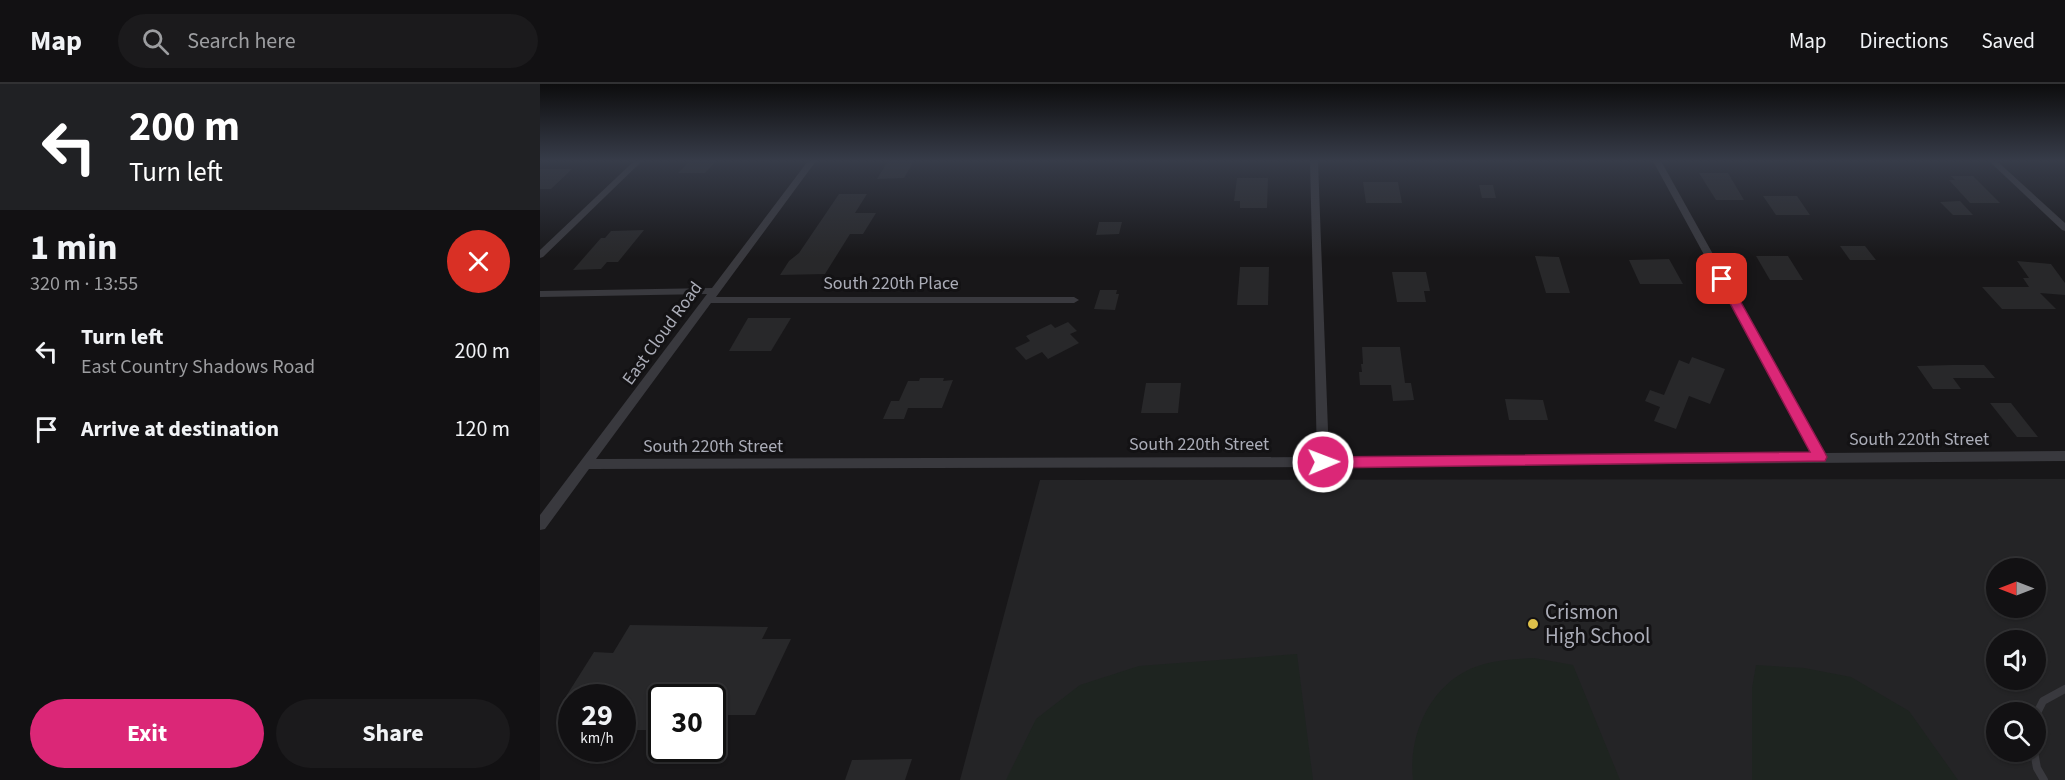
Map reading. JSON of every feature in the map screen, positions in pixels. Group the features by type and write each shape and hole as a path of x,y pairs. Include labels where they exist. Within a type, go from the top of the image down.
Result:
{"street":[{"path":"540,255 603,193"},
{"name":"East Cloud Road","path":"540,525 787,193"},
{"path":"1315,193 1323,462"},
{"path":"1675,193 1820,457"},
{"path":"2028,193 2065,228"},
{"name":"South 220th Place","path":"540,294 1074,300"},
{"name":"South 220th Street","path":"585,464 1323,462 2065,456"}],"lane":[{"path":"2042,702 2065,689"},
{"path":"2036,762 2044,780"}],"shaded area":[{"name":"Crismon High School","path":"2065,479 2065,780 960,780 1040,480"},
{"path":"1297,654 1313,780 1006,780 1036,719 1080,685 1139,666"},
{"path":"1534,658 1573,665 1620,780 1413,780 1412,763 1418,731 1424,715 1443,688 1456,677 1478,666 1502,660"},
{"path":"1756,665 1804,668 1851,677 1909,711 1958,780 1752,780 1752,688"}],"building":[{"path":"1235,193 1267,193 1267,208 1240,208 1240,201 1234,201"},
{"path":"1365,193 1400,193 1402,203 1366,203"},
{"path":"1481,193 1495,193 1496,198 1482,198"},
{"path":"1712,193 1740,193 1744,200 1716,200"},
{"path":"1961,193 1990,193 2000,203 1970,203"},
{"path":"839,194 867,194 855,213 876,213 863,234 850,234 825,274 780,275 789,261 799,253"},
{"path":"1763,196 1797,196 1810,215 1776,215"},
{"path":"1960,201 1973,215 1953,215 1940,202"},
{"path":"1099,222 1122,222 1119,234 1096,235"},
{"path":"644,230 618,262 607,262 601,269 573,270 601,238 605,238 611,231"},
{"path":"1840,246 1865,246 1876,260 1850,260"},
{"path":"1535,256 1559,257 1570,293 1546,293"},
{"path":"1756,256 1788,256 1803,280 1770,280"},
{"path":"1669,259 1683,284 1640,284 1629,260"},
{"path":"2017,261 2051,264 2065,283 2065,295 2040,293 2056,309 2002,309 1982,287 2029,287 2023,278 2029,278"},
{"path":"1240,267 1269,267 1268,305 1237,305"},
{"path":"1392,272 1426,272 1430,291 1424,291 1426,302 1397,302"},
{"path":"1100,290 1117,290 1116,294 1119,294 1115,310 1094,309"},
{"path":"748,318 791,318 771,351 729,351"},
{"path":"1068,322 1077,331 1070,334 1079,343 1048,359 1042,352 1026,360 1015,348 1030,341 1026,336 1051,324 1055,328"},
{"path":"1362,347 1400,347 1405,383 1411,383 1414,400 1393,401 1391,385 1360,385 1359,372 1362,372 1361,364 1363,364"},
{"path":"1692,357 1725,369 1710,404 1689,396 1676,429 1654,421 1660,407 1645,401 1650,390 1664,395 1679,360 1689,364"},
{"path":"1984,365 1995,378 1953,378 1961,389 1933,389 1917,366"},
{"path":"920,378 953,380 942,408 908,408 904,419 883,419 891,401 899,401 908,381 919,381"},
{"path":"1146,383 1181,383 1178,413 1141,413"},
{"path":"1505,399 1543,400 1548,420 1509,420"},
{"path":"1990,403 2011,403 2038,437 2017,437"},
{"path":"630,625 768,627 762,639 791,639 755,715 727,715 726,717 726,684 648,684 648,730 636,730 636,684 574,684 594,652 613,653"},
{"path":"912,759 905,780 845,780 852,760"}],"place":[{"name":"Crismon High School","path":"1533,624"}],"route":[{"path":"1323,462 1820,457 1722,279"}]}
